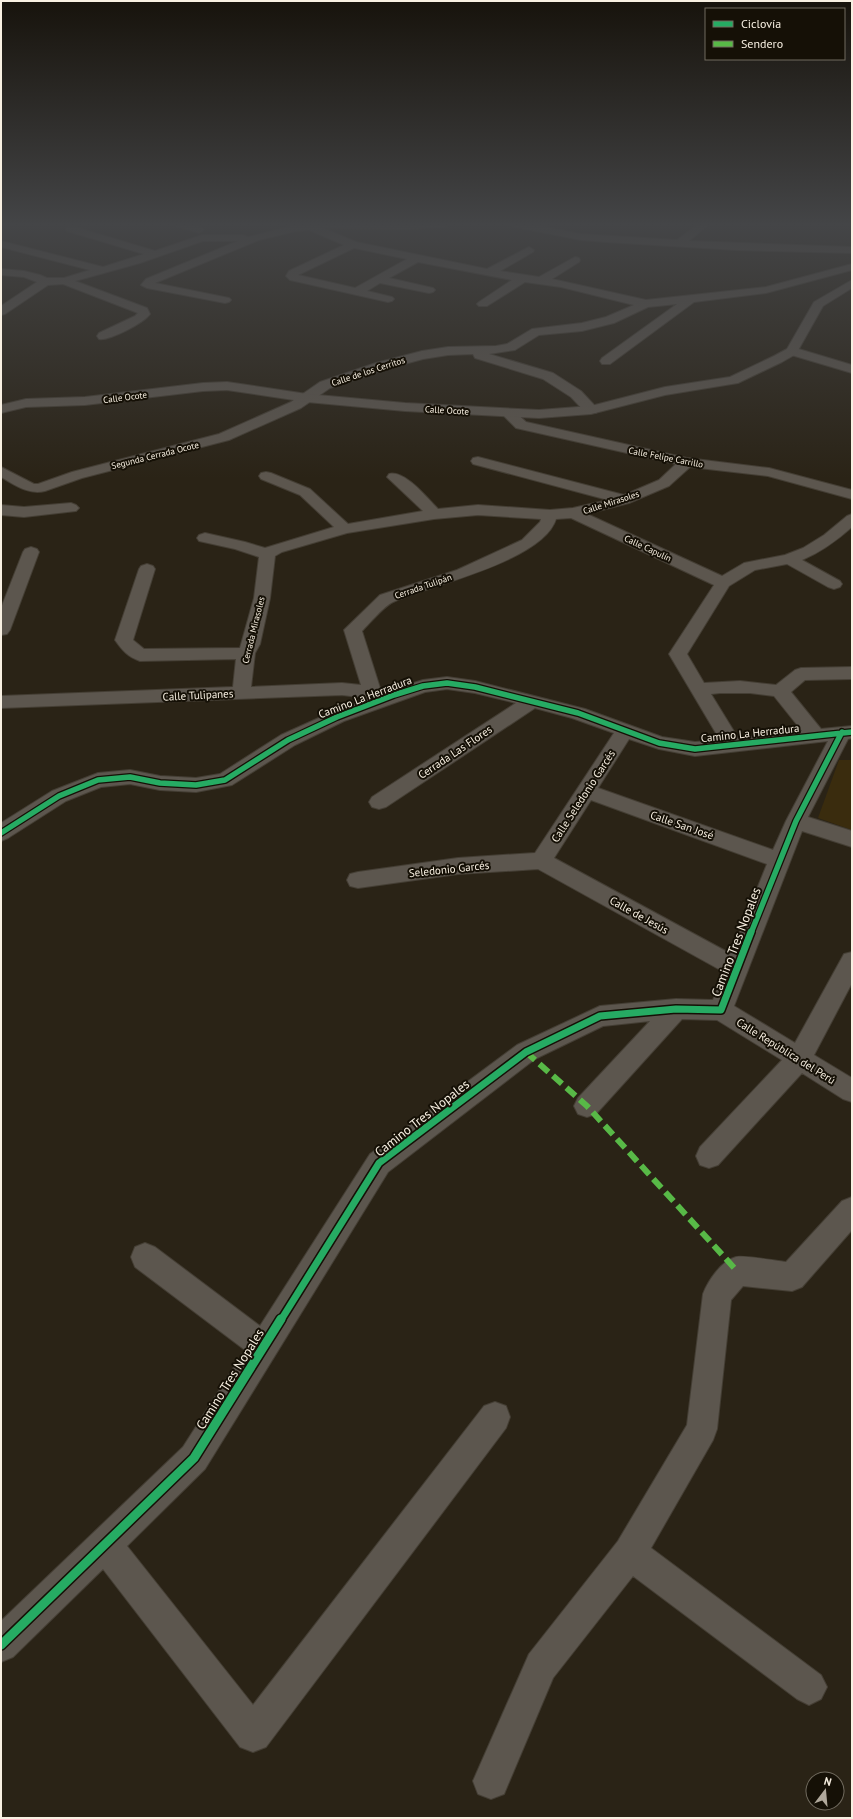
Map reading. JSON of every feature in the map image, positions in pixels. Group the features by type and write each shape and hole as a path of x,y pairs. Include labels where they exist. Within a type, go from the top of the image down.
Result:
{"street":[{"path":"103,336 139,319 144,314 143,311 137,309"},
{"name":"Calle de los Cerritos","path":"307,398 316,390 337,380 381,366 422,355 511,348 536,332 582,327 610,320 635,309"},
{"path":"606,361 678,309"},
{"path":"815,309 792,351 852,369"},
{"path":"466,351 548,376 576,394 591,410"},
{"name":"Calle Ocote","path":"1,409 26,403 85,402 203,387 227,386 307,398 405,407 508,413 564,413 591,410 665,391 734,380 792,351"},
{"name":"Segunda Cerrada Ocote","path":"1,471 31,488 40,488 77,476 224,437 264,420 307,398"},
{"name":"Calle Felipe Carrillo","path":"508,413 521,425 687,462 769,472 852,495"},
{"path":"478,460 624,500"},
{"name":"Calle Mirasoles","path":"550,515 573,514 624,500 664,483 687,462"},
{"path":"266,476 305,492 345,529"},
{"path":"394,476 407,485 413,494 434,514"},
{"path":"1,510 24,512 71,508"},
{"path":"206,538 239,545 267,554 276,549 345,529 434,514 478,510 550,515"},
{"name":"Calle Capulín","path":"573,514 723,583"},
{"name":"Cerrada Tulipán","path":"372,693 353,630 386,599 463,573 528,543 547,524 550,515"},
{"path":"733,746 678,654 723,583 750,566 790,559 809,551 830,538 852,519"},
{"path":"1,630 32,552"},
{"name":"Cerrada Mirasoles","path":"241,693 246,652 251,644 262,598 267,554"},
{"path":"790,559 834,584"},
{"path":"147,569 124,640 131,649 140,655 246,652"},
{"path":"780,691 801,674 852,673"},
{"name":"Camino La Herradura","path":"1,834 59,796 98,780 130,777 160,783 196,785 225,780 288,740 337,717 394,695 424,686 447,683 475,687 578,713 659,743 695,749 733,746 847,732"},
{"path":"699,689 749,686 780,691 816,735"},
{"name":"Calle Tulipanes","path":"1,702 342,689 394,695"},
{"name":"Cerrada Las Flores","path":"379,802 532,701"},
{"name":"Calle Seledonio Garcés","path":"541,861 625,731"},
{"name":"Camino Tres Nopales","path":"1,1645 194,1458 379,1163 526,1052 600,1016 676,1009 721,1010 779,860 796,821 847,732"},
{"name":"Calle San José","path":"586,791 779,860"},
{"path":"796,821 852,839"},
{"name":"Seledonio Garcés","path":"358,880 458,866 541,861"},
{"name":"Calle de Jesús","path":"541,861 737,968"},
{"path":"709,1156 799,1059 852,961"},
{"path":"587,1106 676,1009"},
{"name":"Calle República del Perú","path":"721,1010 852,1090"},
{"path":"491,1781 541,1666 630,1553 702,1429 717,1294 737,1271 792,1277 852,1210"},
{"path":"145,1257 264,1347"},
{"path":"106,1544 253,1734 495,1417"},
{"path":"630,1553 809,1687"}],"shaded area":[{"path":"839,760 852,760 852,830 818,818"}],"marked path":[{"path":"526,1052 587,1106 737,1271"}],"cycle path":[{"path":"1,833 59,796 98,780 130,777 160,783 196,785 225,780 288,740 337,717 394,695 423,686 447,683 475,687 578,713 659,743 695,749 852,732"},
{"path":"1,1645 194,1458 379,1163 526,1052 600,1016 676,1009 721,1010 779,860 796,821 842,732"}]}
